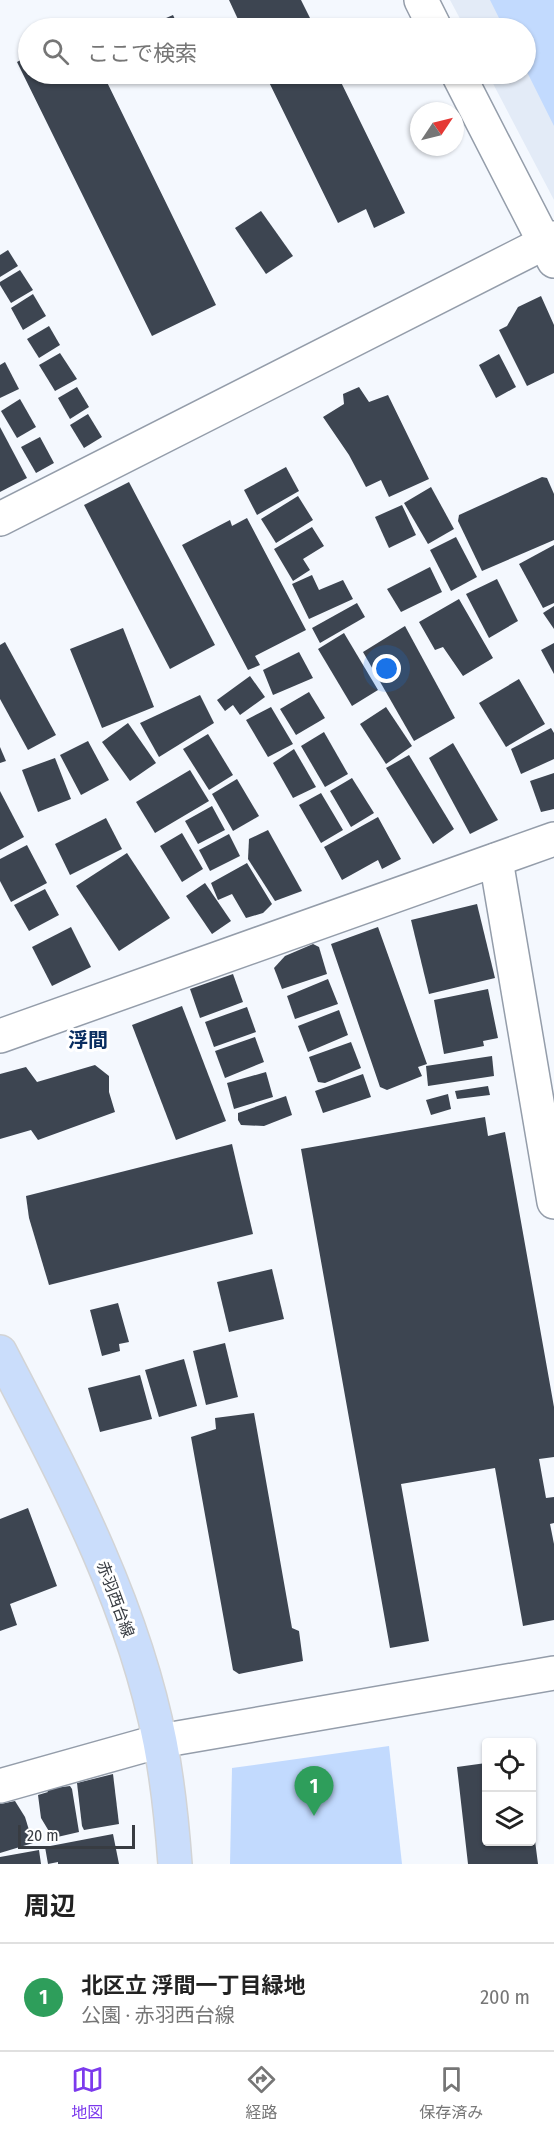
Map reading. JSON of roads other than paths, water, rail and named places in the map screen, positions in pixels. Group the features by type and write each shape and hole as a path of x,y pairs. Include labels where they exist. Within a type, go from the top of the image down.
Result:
{"main road":[{"name":"赤羽西台線","path":"0,1352 98,1548 136,1654 160,1741 170,1801 175,1864"}],"street":[{"path":"421,0 430,18"},
{"path":"0,519 551,247 463,84"},
{"path":"0,1035 554,839"},
{"path":"496,860 554,1202"},
{"path":"0,1786 160,1741 554,1672"}],"place":[{"name":"北区立 浮間一丁目緑地","path":"314,1816"}],"district":[{"name":"浮間","path":"88,1040"}]}
